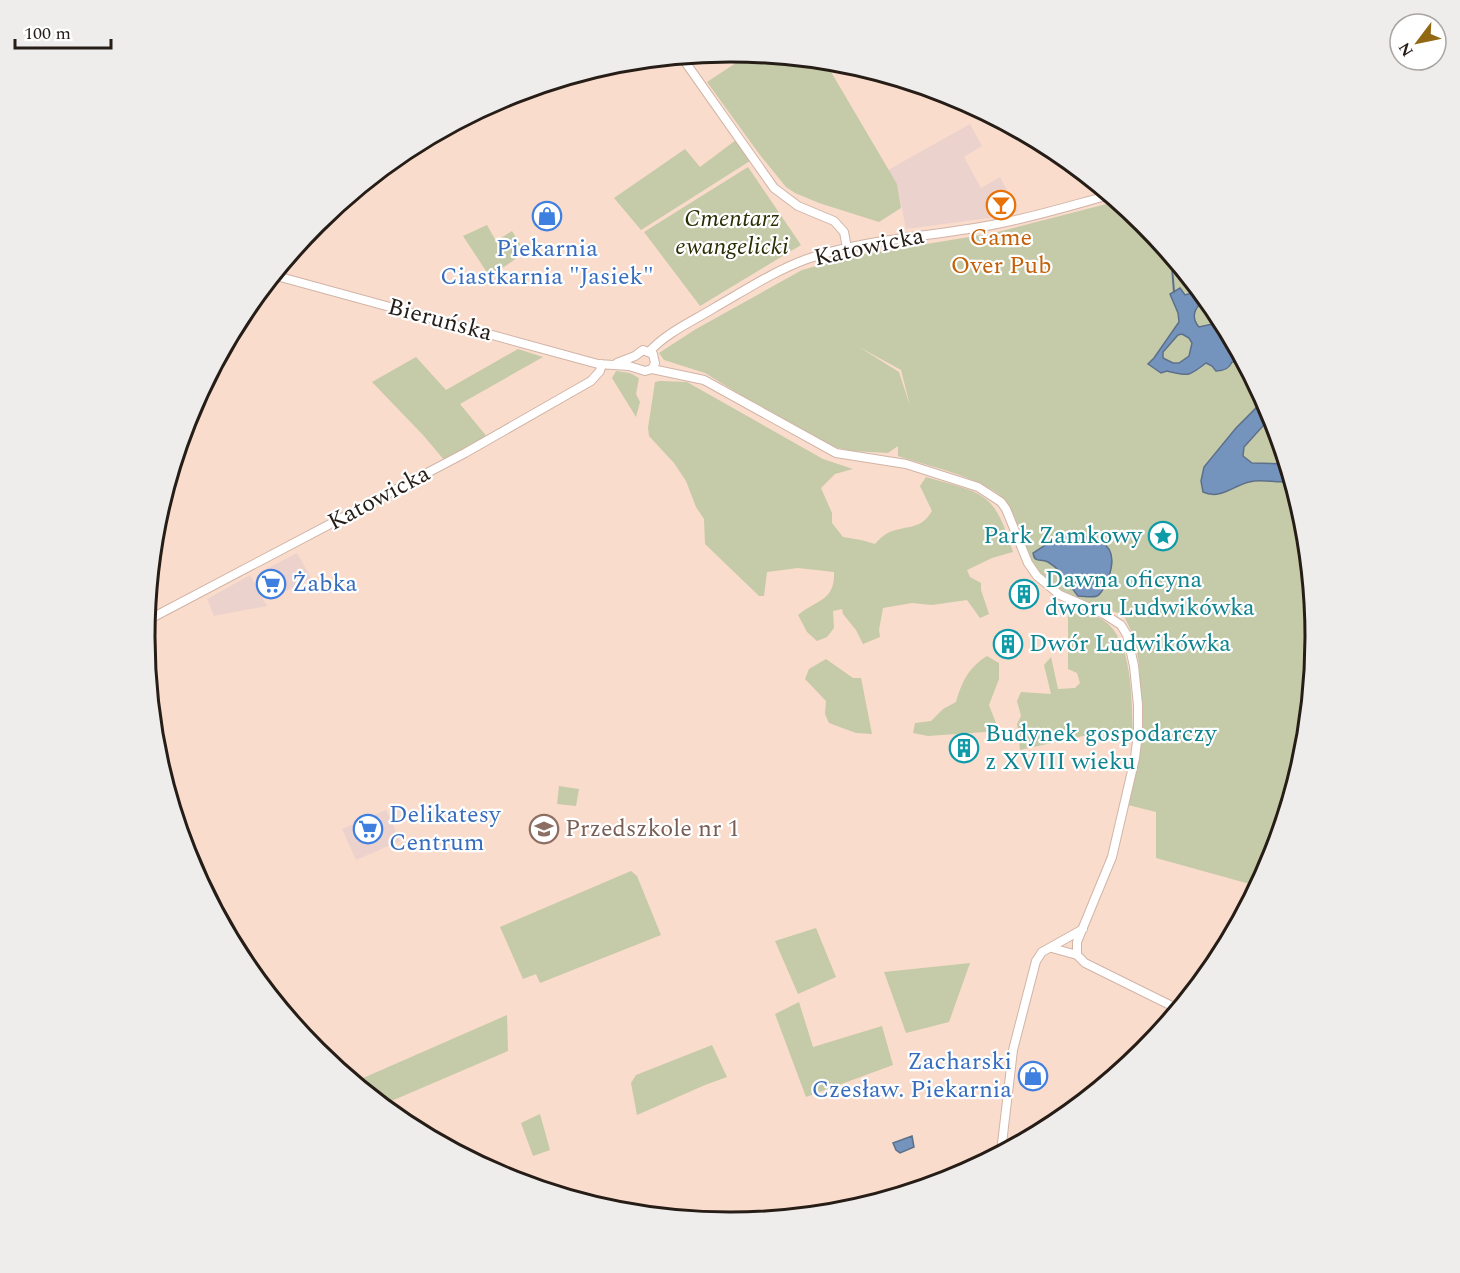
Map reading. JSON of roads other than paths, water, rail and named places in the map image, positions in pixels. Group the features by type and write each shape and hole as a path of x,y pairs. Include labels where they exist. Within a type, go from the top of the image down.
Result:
{"street":[{"path":"686,63 774,188 798,206 834,220 844,232 847,248"},
{"name":"Katowicka","path":"650,351 662,340 775,274 807,260 847,248 987,226 1101,197"},
{"name":"Bieruńska","path":"281,277 605,365 637,368"},
{"path":"605,365 635,356 640,351 650,351 654,356 653,366"},
{"path":"635,356 634,364 637,368 645,371 653,366"},
{"name":"Katowicka","path":"156,616 523,421 591,381 605,365"},
{"path":"653,366 666,373 678,373 704,380 836,453 906,464 991,494 1006,508 1025,557 1037,576 1060,595 1104,614 1121,626 1127,635 1134,666 1138,733 1129,785 1112,857 1076,946 1077,955"},
{"path":"1002,1142 1012,1050 1036,961 1042,952 1083,929"},
{"path":"1052,948 1077,955 1085,963 1171,1005"}],"water":[{"path":"1180,288 1185,295 1191,293 1199,305 1194,314 1199,327 1212,324 1235,362 1221,371 1216,371 1206,363 1188,374 1167,371 1161,373 1148,364 1179,322 1178,313 1170,294","holes":["1182,334 1192,343 1189,356 1179,363 1163,358 1163,352 1178,335"]},
{"path":"1257,407 1264,425 1244,447 1243,456 1252,463 1278,464 1283,482 1254,481 1221,493 1203,492 1201,481 1204,467 1236,428"},
{"path":"1062,534 1092,538 1107,546 1112,563 1106,584 1097,596 1078,596 1057,569 1048,562 1035,558 1033,553"},
{"path":"912,1136 914,1147 900,1153 896,1150 893,1143"}],"waterway":[{"path":"1172,269 1174,292"}],"place":[{"name":"Game Over Pub","path":"1001,205"},
{"name":"Piekarnia Ciastkarnia \"Jasiek\"","path":"547,216"},
{"name":"Park Zamkowy","path":"1163,536"},
{"name":"Żabka","path":"271,584"},
{"name":"Dawna oficyna dworu Ludwikówka","path":"1024,594"},
{"name":"Dwór Ludwikówka","path":"1008,644"},
{"name":"Budynek gospodarczy z XVIII wieku","path":"964,748"},
{"name":"Delikatesy Centrum","path":"368,829"},
{"name":"Przedszkole nr 1","path":"544,829"},
{"name":"Zacharski Czesław. Piekarnia","path":"1033,1076"}],"park label":[{"name":"Cmentarz ewangelicki","path":"732,233"}]}
